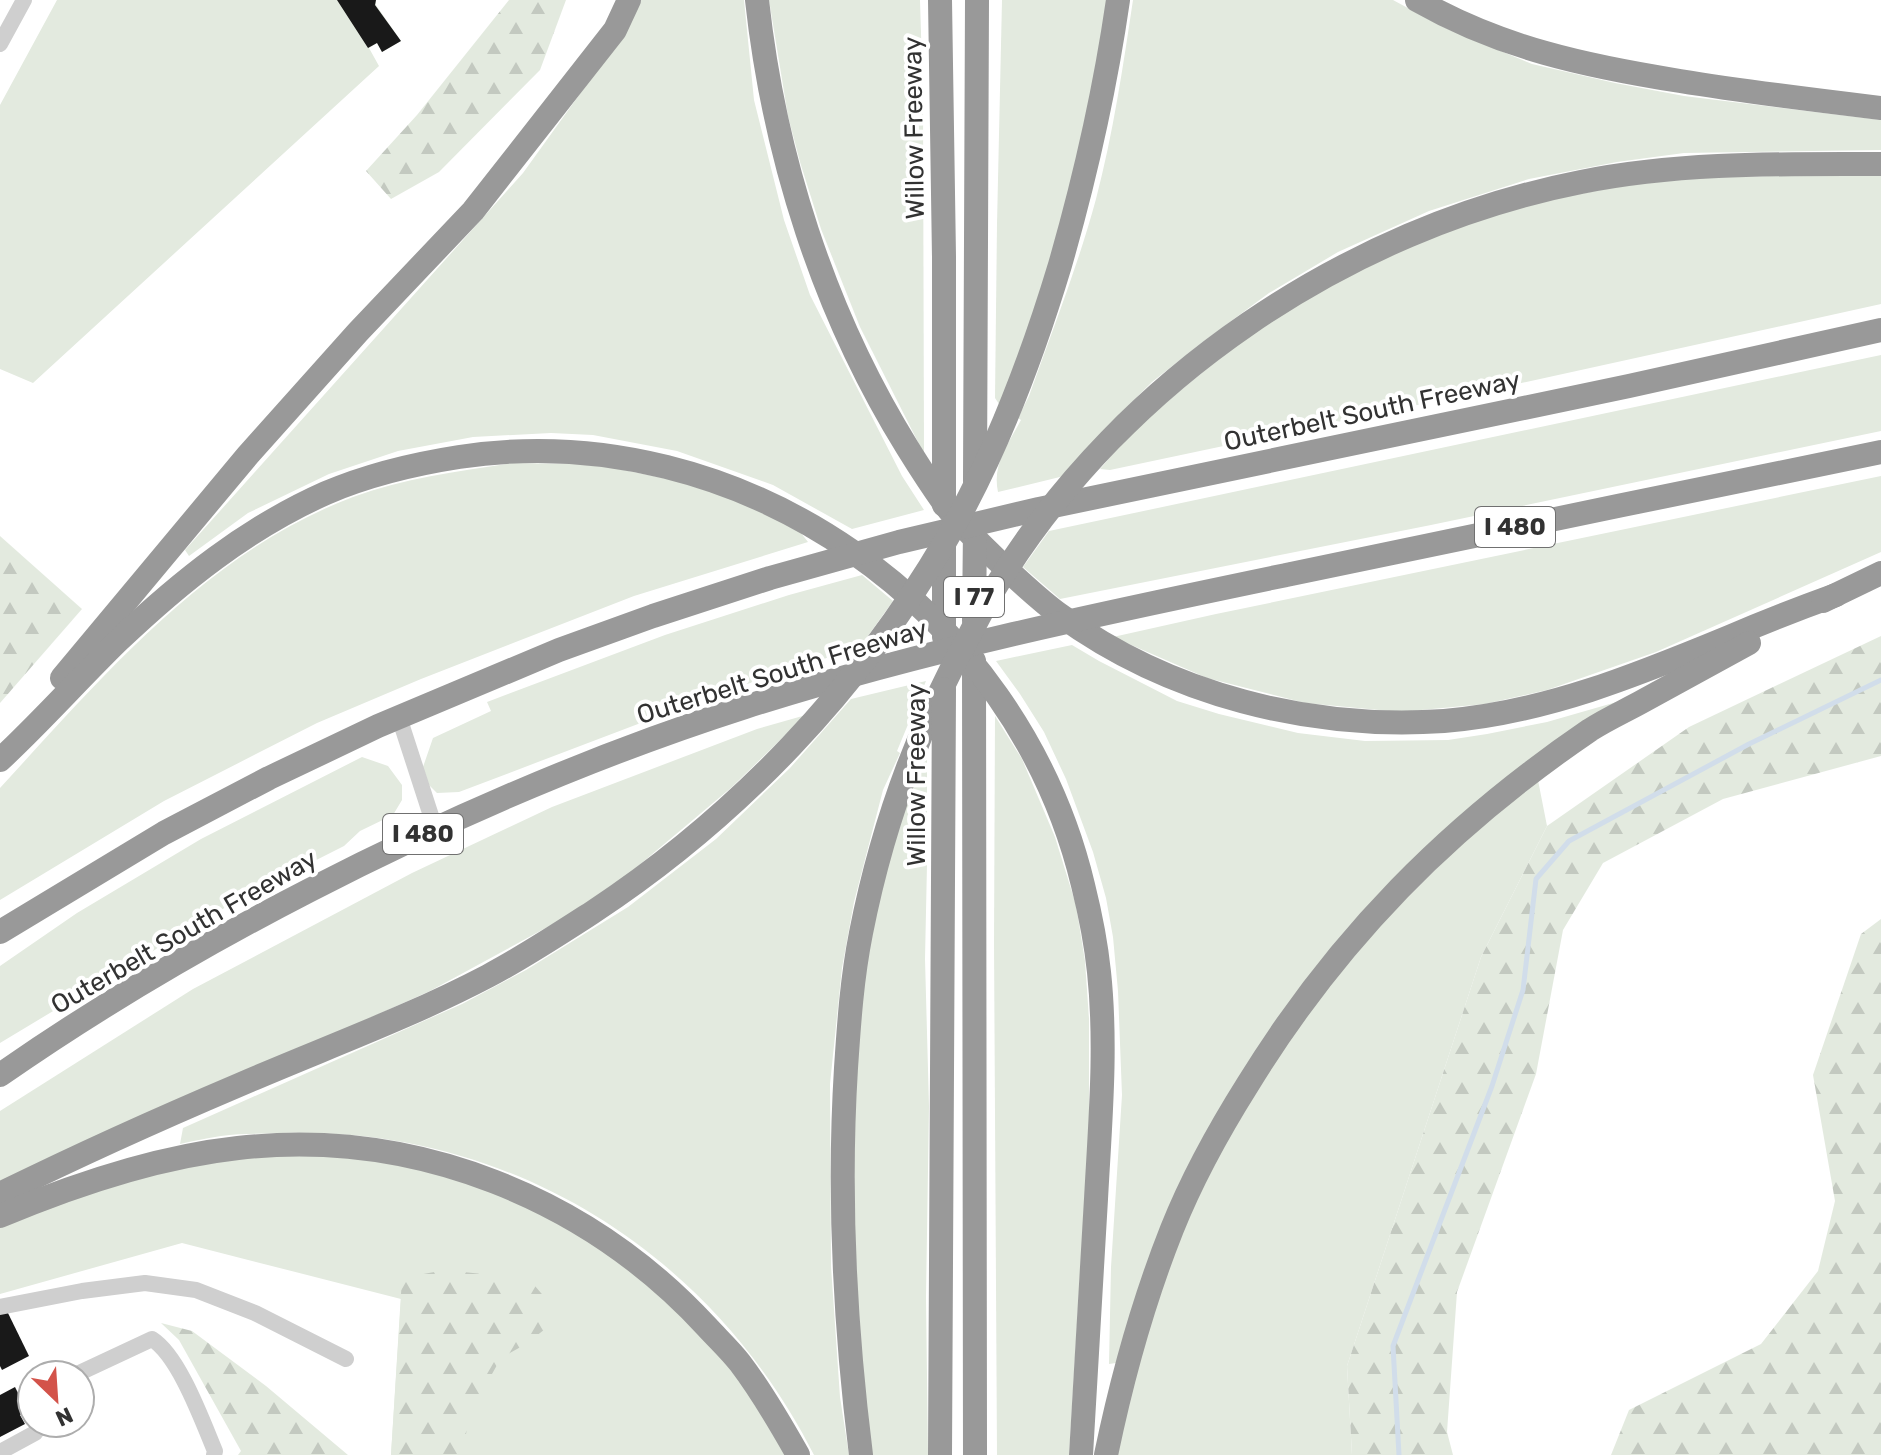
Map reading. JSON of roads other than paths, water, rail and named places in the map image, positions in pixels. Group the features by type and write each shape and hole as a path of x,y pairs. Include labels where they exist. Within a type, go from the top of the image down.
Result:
{"highway":[{"path":"0,753 248,455 358,332 473,211 615,30 629,0"},
{"path":"757,0 779,129 803,218 843,325 890,420 950,511 986,549 1018,581 1062,617 1111,647 1161,673 1269,709 1355,722 1447,720 1500,714 1605,686 1836,595"},
{"name":"Willow Freeway","path":"940,0 944,257 940,1455"},
{"name":"I 77","path":"975,1455 977,0"},
{"path":"0,1194 236,1086 412,1013 491,975 565,930 651,871 702,830 783,755 873,650 921,582 948,537 1006,421 1036,342 1079,200 1100,108 1118,0"},
{"path":"1417,0 1500,39 1559,58 1727,89 1881,108"},
{"path":"861,1455 847,1325 842,1139 851,1005 872,881 884,835 919,735 954,663 997,583 1071,484 1117,433 1208,352 1318,279 1376,248 1435,224 1528,194 1642,172 1766,164 1881,164"},
{"name":"Outerbelt South Freeway","path":"0,932 164,833 269,778 399,717 559,650 770,578 899,542 1039,509 1881,330"},
{"path":"0,760 116,644 221,553 272,520 328,492 390,471 486,453 556,451 628,458 736,488 834,538 890,580 933,620 980,672 1007,709 1050,788 1083,883 1099,973 1103,1060 1081,1455"},
{"name":"Outerbelt South Freeway","path":"0,1075 93,1013 227,933 358,865 553,777 743,708 880,667 1005,635 1881,452"},
{"path":"1106,1455 1134,1336 1174,1226 1201,1166 1266,1053 1337,956 1441,847 1547,761 1593,729 1881,573"},
{"path":"0,947 164,833"},
{"path":"0,1216 50,1195 153,1163 238,1148 306,1144 349,1147 390,1152 486,1177 537,1199 579,1222 634,1258 680,1298 738,1361 771,1407 798,1455"}],"lane":[{"path":"0,44 24,0"},
{"path":"399,717 435,828"},
{"path":"0,1307 145,1283 183,1288 255,1313 346,1359"},
{"path":"96,1365 152,1339 178,1370 215,1451 214,1455"},
{"path":"0,1452 24,1439"}],"waterway":[{"path":"1399,1455 1393,1346 1492,1086 1523,990 1536,879 1569,841 1749,744 1881,680"}]}
